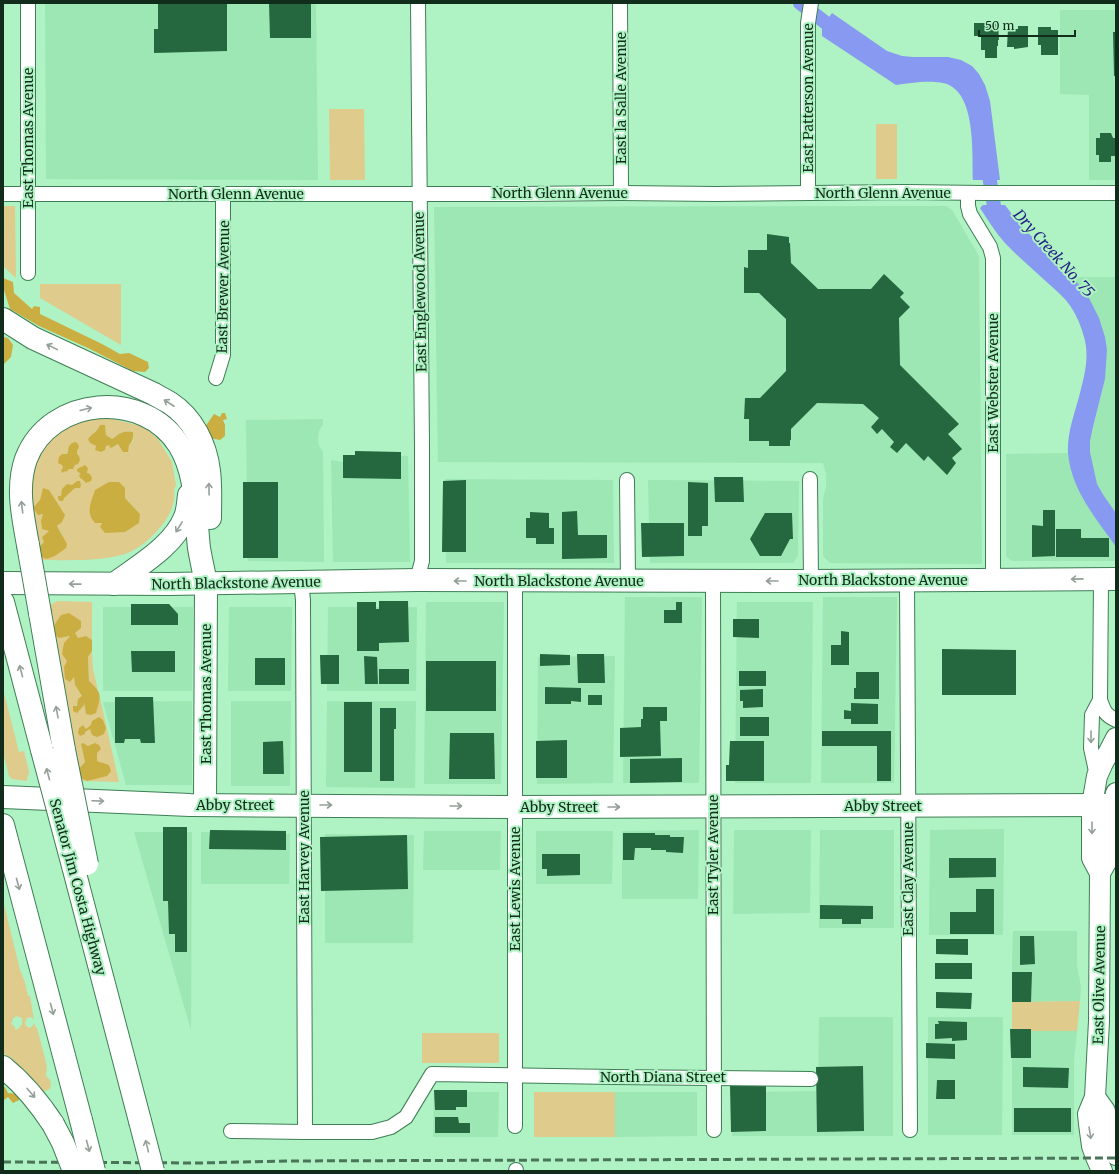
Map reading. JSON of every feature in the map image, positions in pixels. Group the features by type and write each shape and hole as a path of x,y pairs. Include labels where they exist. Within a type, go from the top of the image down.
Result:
{"main road":[{"path":"3,320 33,338 154,394 184,414 191,423 203,444 209,471 211,548 206,584"},
{"path":"80,866 64,750 21,503 22,475 26,460 32,446 49,426 74,412 100,406 121,408 132,411 153,420 170,434 187,462 192,480 206,584"},
{"path":"114,584 160,549 171,539 179,528 188,506 189,481 187,462"},
{"name":"North Blackstone Avenue","path":"3,583 206,584 417,580 811,581 1109,579"},
{"name":"East Thomas Avenue","path":"205,804 206,584"},
{"name":"Senator Jim Costa Highway","path":"3,602 42,750 80,866 153,1171"},
{"name":"East Olive Avenue","path":"1101,1170 1092,1146 1088,1114 1095,1097 1100,1003 1100,873 1092,858 1109,802 1097,776 1116,738"},
{"name":"Abby Street","path":"3,797 205,804 515,807 908,806 1109,802"},
{"path":"3,825 94,1171"},
{"path":"3,1067 18,1079 41,1105 63,1143 74,1171"},
{"path":"1095,1097 1105,1111 1108,1133 1116,1155"}],"street":[{"name":"East Thomas Avenue","path":"28,3 28,273"},
{"name":"East Englewood Avenue","path":"417,580 422,561 418,3"},
{"name":"East la Salle Avenue","path":"620,3 621,193"},
{"name":"East Patterson Avenue","path":"808,193 810,9"},
{"name":"East Webster Avenue","path":"968,193 968,206 970,214 990,247 993,258 993,580"},
{"name":"North Glenn Avenue","path":"3,194 1116,193"},
{"name":"East Brewer Avenue","path":"216,378 223,355 223,194"},
{"path":"810,479 811,581"},
{"path":"627,480 628,581"},
{"path":"1109,579 1100,700 1104,712 1109,717 1116,720"},
{"name":"East Tyler Avenue","path":"712,580 714,1130"},
{"name":"East Clay Avenue","path":"907,580 910,1130"},
{"name":"East Lewis Avenue","path":"515,581 515,1126"},
{"name":"East Harvey Avenue","path":"301,582 303,600 305,1132"},
{"path":"1097,776 1091,748 1092,715 1100,700"},
{"path":"231,1130 372,1132 391,1127 406,1117 432,1074 515,1075"},
{"name":"North Diana Street","path":"515,1075 811,1078"}],"shaded area":[{"path":"45,3 316,3 318,180 46,179"},
{"path":"1060,10 1116,10 1116,180 1089,180 1089,95 1060,94"},
{"path":"329,109 364,109 365,180 330,180"},
{"path":"876,124 897,124 897,179 876,179"},
{"path":"3,206 15,206 16,278 3,266"},
{"path":"946,206 952,210 979,256 982,564 830,563 823,556 823,498 826,487 826,474 823,463 438,462 434,207"},
{"path":"1073,277 1116,277 1116,513 1097,484 1093,469 1090,441 1105,379 1089,298"},
{"path":"3,278 13,282 14,293 32,309 34,306 40,307 40,314 120,354 129,353 148,362 149,368 145,372 133,371 88,348 39,326 10,309 3,287"},
{"path":"40,284 121,284 121,345 40,298"},
{"path":"3,337 8,338 13,345 11,357 4,364 3,364"},
{"path":"222,413 225,413 227,419 223,420 225,425 225,436 220,440 210,438 205,427 214,414 220,417"},
{"path":"88,418 109,418 141,426 158,439 172,462 176,485 174,490 174,499 168,517 163,524 139,547 121,555 98,559 41,560 39,553 63,536 57,526 44,514 49,531 44,542 38,548 32,510 31,478 36,464 48,441 59,431","holes":["95,431 106,431 106,435 112,439 122,432 133,432 133,441 129,444 120,444 111,448 110,445 96,446 90,443","67,450 77,451 79,459 75,465 65,471 62,465 67,454","125,488 125,498 140,514 102,523"]},
{"path":"323,419 323,424 319,431 318,439 319,446 323,452 324,562 248,561 246,420"},
{"path":"100,425 105,425 106,435 112,439 122,432 133,432 133,438 129,445 128,452 123,452 118,444 111,448 109,447 110,445 106,446 105,450 101,452 95,450 96,446 90,443 88,439"},
{"path":"76,442 79,447 77,454 80,460 73,469 69,469 62,473 62,465 58,463 59,457 62,454 67,454 69,446"},
{"path":"1068,453 1072,474 1082,497 1116,547 1116,561 1012,561 1006,556 1006,454"},
{"path":"361,456 408,456 410,562 333,562 331,460 343,462"},
{"path":"85,465 88,468 87,473 90,474 92,478 91,481 86,483 80,478 79,475 81,474 77,471 77,469"},
{"path":"445,479 613,480 614,563 446,563"},
{"path":"648,480 799,481 798,556 793,563 650,563"},
{"path":"77,481 80,481 80,488 75,488 64,498 63,501 60,501 58,496 61,496 62,489 67,484 72,485"},
{"path":"109,482 119,482 125,488 125,498 140,514 139,523 125,532 105,533 100,527 102,523 95,523 90,515 90,507 95,490"},
{"path":"43,488 49,490 65,515 62,522 57,526 67,544 66,548 58,554 46,559 40,554 38,548 44,542 42,537 49,531 42,529 41,521 43,514 38,515 33,508 40,500"},
{"path":"625,597 702,597 699,783 623,783"},
{"path":"823,597 897,597 894,783 821,783"},
{"path":"57,601 92,602 92,640 86,636 78,639 75,633 64,638 70,636 67,661 74,677 75,685 82,696 73,711 84,700 86,714 96,712 100,698 119,782 80,781 79,777 87,781 93,779 101,762 97,761 97,753 88,746 81,744 85,762 77,771 49,606"},
{"path":"426,602 504,602 501,784 424,784"},
{"path":"737,602 813,602 811,783 735,783"},
{"path":"103,607 193,607 192,691 103,691"},
{"path":"229,607 292,607 291,691 228,691"},
{"path":"328,607 417,607 416,691 327,691"},
{"path":"69,613 81,621 81,628 75,633 78,638 86,636 92,640 92,651 88,657 89,681 99,692 100,699 96,713 91,715 86,714 84,702 84,705 77,713 73,711 73,706 77,706 78,699 82,696 75,685 74,677 70,682 65,679 64,667 67,661 62,654 64,643 70,636 59,638 54,634 53,627 61,615"},
{"path":"92,651 93,669 98,690 89,682 88,657"},
{"path":"615,656 613,783 537,784 538,657"},
{"path":"3,689 19,752 24,751 29,771 27,781 12,779 9,776 3,752"},
{"path":"192,701 192,785 126,785 103,702"},
{"path":"231,701 291,701 290,786 231,786"},
{"path":"327,701 416,701 415,788 326,787"},
{"path":"99,717 103,720 106,728 104,734 97,737 92,735 90,729 85,732 85,734 80,736 78,733 79,728 83,725 86,729 91,725 92,721"},
{"path":"83,743 88,746 95,743 99,745 101,749 97,753 97,761 109,765 111,771 107,776 87,781 79,777 77,771 85,762 81,744"},
{"path":"1004,829 1003,935 929,935 930,830"},
{"path":"699,830 698,899 622,899 622,831"},
{"path":"734,830 811,830 810,913 733,914"},
{"path":"820,830 894,830 894,928 819,928"},
{"path":"424,831 501,831 500,870 423,870"},
{"path":"536,831 613,831 612,884 536,884"},
{"path":"134,832 192,832 191,1030"},
{"path":"201,832 290,834 289,884 201,884"},
{"path":"325,834 414,835 413,943 325,943"},
{"path":"3,900 20,970 25,982 28,996 30,996 34,1020 31,1017 27,1018 25,1022 26,1026 30,1028 35,1023 37,1028 47,1066 46,1076 50,1080 50,1089 42,1092 40,1091 35,1081 30,1079 13,1065 15,1062 10,1059 12,1057 8,1057 3,1053","holes":["16,1016 22,1018 22,1024 15,1030 15,1027 11,1024 13,1019"]},
{"path":"1013,931 1077,931 1077,965 1081,987 1080,1001 1012,1002"},
{"path":"1080,1001 1077,1031 1012,1031 1012,1002"},
{"path":"819,1017 893,1017 893,1136 732,1136 732,1092 818,1091"},
{"path":"928,1017 1003,1017 1002,1135 928,1135"},
{"path":"1012,1031 1077,1031 1074,1061 1074,1135 1012,1135"},
{"path":"422,1033 499,1033 499,1063 422,1063"},
{"path":"3,1087 5,1087 8,1093 18,1094 19,1100 13,1103 8,1097 3,1101"},
{"path":"434,1092 499,1092 498,1137 433,1137"},
{"path":"534,1092 615,1092 615,1137 534,1137"},
{"path":"615,1092 697,1092 697,1136 615,1137"}],"water":[{"path":"832,13 887,51 902,56 948,57 961,60 972,66 979,74 985,85 990,101 1000,180 973,180 971,128 964,102 958,92 949,85 937,82 896,85 822,36 822,27"},
{"path":"983,205 1005,205 1020,225 1073,277 1089,298 1099,318 1105,337 1107,350 1105,379 1090,441 1090,452 1097,484 1116,513 1116,547 1079,491 1070,466 1068,446 1071,425 1086,367 1086,344 1080,325 1073,310 1064,298 1016,254 1002,239 980,208"}],"building":[{"path":"158,3 227,3 227,51 154,53 154,29 158,29"},
{"path":"269,3 311,3 311,38 270,38"},
{"path":"974,23 998,23 999,40 997,46 997,58 985,58 985,50 981,50 981,36 974,36"},
{"path":"1018,26 1028,26 1028,47 1014,49 1014,47 1007,47 1008,29 1018,29"},
{"path":"1038,27 1051,27 1051,30 1058,30 1058,55 1041,55 1041,45 1038,45"},
{"path":"1113,32 1116,32 1116,76 1114,76"},
{"path":"1100,133 1111,133 1113,138 1116,138 1116,156 1111,156 1111,162 1099,162 1099,155 1096,155 1096,138 1100,138"},
{"path":"767,234 789,237 791,263 818,289 871,289 884,274 904,293 900,297 910,307 899,318 900,365 959,424 948,434 962,449 952,458 956,463 947,475 928,456 924,461 906,443 897,453 890,447 894,442 882,429 877,434 871,427 879,418 863,404 817,403 791,429 790,446 769,446 769,441 749,441 749,419 744,419 745,398 760,398 786,371 786,319 759,293 744,293 744,267 748,268 748,250 767,250"},
{"path":"355,451 401,452 401,479 343,478 343,455 355,455"},
{"path":"714,477 743,477 744,502 715,502"},
{"path":"466,480 466,552 442,552 443,481"},
{"path":"243,482 278,482 278,558 243,558"},
{"path":"688,482 708,483 708,526 702,526 702,536 688,536"},
{"path":"1043,510 1055,510 1055,556 1032,557 1032,525 1043,526"},
{"path":"577,511 578,535 607,535 607,558 562,559 562,512"},
{"path":"530,512 549,513 549,528 554,528 554,544 536,544 536,538 526,538 526,518 530,518"},
{"path":"765,513 792,513 793,539 790,539 781,556 760,556 750,539"},
{"path":"641,523 684,523 684,556 642,557"},
{"path":"1056,529 1081,529 1081,538 1109,538 1109,557 1056,557"},
{"path":"379,601 408,601 409,642 379,643 379,651 357,651 357,602 376,602 376,609 379,609"},
{"path":"676,602 682,602 682,623 664,623 664,610 676,610"},
{"path":"131,604 169,604 178,614 178,625 131,625"},
{"path":"733,619 759,619 759,638 733,637"},
{"path":"841,631 849,632 849,665 831,665 831,645 841,645"},
{"path":"942,649 1016,650 1016,695 942,695"},
{"path":"131,651 175,651 175,672 132,672"},
{"path":"540,654 570,655 570,665 540,666"},
{"path":"577,654 604,654 605,683 578,683"},
{"path":"320,655 339,655 339,684 321,684"},
{"path":"364,656 377,657 378,684 365,684"},
{"path":"255,658 285,658 285,685 255,685"},
{"path":"426,661 496,661 496,711 426,711"},
{"path":"379,669 409,669 409,684 379,684"},
{"path":"739,671 766,671 766,686 739,686"},
{"path":"856,672 879,672 879,699 854,699"},
{"path":"545,687 581,688 581,702 571,701 571,704 545,704"},
{"path":"763,689 763,707 743,708 743,701 740,701 740,690"},
{"path":"588,695 602,695 602,705 588,705"},
{"path":"115,697 153,697 155,743 141,743 140,739 125,739 124,743 115,743"},
{"path":"344,702 372,702 372,772 344,772"},
{"path":"851,703 878,704 878,724 851,724 851,719 844,719 844,710 851,711"},
{"path":"643,707 667,707 667,721 660,721 661,756 620,757 620,728 641,727"},
{"path":"380,708 396,708 396,729 394,729 394,781 380,781"},
{"path":"740,717 769,717 769,736 740,736"},
{"path":"822,731 891,731 891,781 877,781 877,746 822,746"},
{"path":"450,733 494,733 495,779 449,779"},
{"path":"567,740 567,778 536,778 536,741"},
{"path":"283,741 284,774 263,774 263,742"},
{"path":"730,741 764,741 764,781 726,781 726,765 729,765"},
{"path":"682,758 682,782 630,783 630,759"},
{"path":"163,827 187,827 187,952 175,952 175,934 169,934 168,901 163,901"},
{"path":"210,830 286,831 286,850 209,849"},
{"path":"623,833 655,833 655,835 684,837 683,853 666,852 666,850 651,850 651,848 635,848 634,860 623,860"},
{"path":"407,835 408,889 321,891 320,837"},
{"path":"542,854 580,854 580,875 547,876 547,869 542,869"},
{"path":"949,858 996,858 996,877 949,878"},
{"path":"976,889 994,889 994,934 950,934 950,912 976,912"},
{"path":"820,905 873,906 873,919 861,919 861,924 842,924 842,919 820,919"},
{"path":"1020,936 1034,936 1035,964 1020,965"},
{"path":"936,939 968,939 968,955 936,954"},
{"path":"935,963 972,963 972,979 935,979"},
{"path":"1012,972 1032,972 1031,1002 1012,1002"},
{"path":"936,992 972,993 971,1009 936,1008"},
{"path":"938,1021 967,1022 967,1040 952,1041 952,1038 935,1039 935,1024 939,1024"},
{"path":"1010,1029 1031,1029 1031,1058 1011,1058"},
{"path":"926,1043 955,1044 955,1059 926,1058"},
{"path":"863,1066 864,1131 817,1132 816,1067"},
{"path":"1023,1067 1069,1068 1068,1088 1023,1087"},
{"path":"937,1080 955,1080 955,1099 936,1099"},
{"path":"730,1086 766,1086 766,1131 731,1132"},
{"path":"434,1090 467,1090 467,1107 456,1107 456,1110 435,1110"},
{"path":"1014,1108 1071,1108 1071,1132 1014,1132"},
{"path":"435,1117 458,1117 459,1123 470,1123 470,1133 435,1133"}],"waterway":[{"name":"Dry Creek No. 75","path":"800,3 839,33"},
{"name":"Dry Creek No. 75","path":"987,163 995,212 1002,221"}],"railway":[{"path":"3,1162 200,1163 286,1161 1116,1158"}]}
